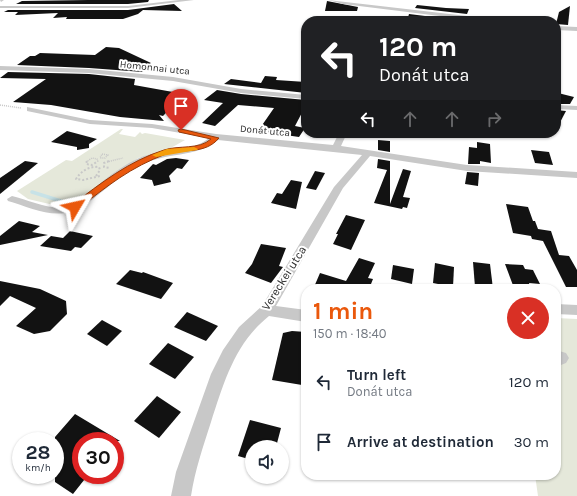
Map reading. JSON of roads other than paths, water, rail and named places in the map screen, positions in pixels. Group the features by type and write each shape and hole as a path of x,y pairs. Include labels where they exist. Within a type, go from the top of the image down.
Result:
{"street":[{"path":"0,7 121,7 192,0"},
{"path":"330,0 343,3 451,16"},
{"path":"561,28 577,29"},
{"name":"Homonnai utca","path":"0,68 82,71 173,79 241,91 301,97"},
{"path":"561,107 577,108"},
{"name":"Donát utca","path":"30,109 90,122 152,126 216,138 336,148 367,154 478,169 577,175"},
{"path":"12,199 57,210 66,210 83,202 116,171 150,156 167,151 200,147 216,138"},
{"path":"336,148 341,138"},
{"name":"Vereckei utca","path":"181,496 184,472 219,374 237,340 252,321 267,310 339,187 367,154"},
{"path":"561,309 577,310"},
{"path":"267,310 301,315"}],"waterway":[{"path":"32,192 64,202"}]}
